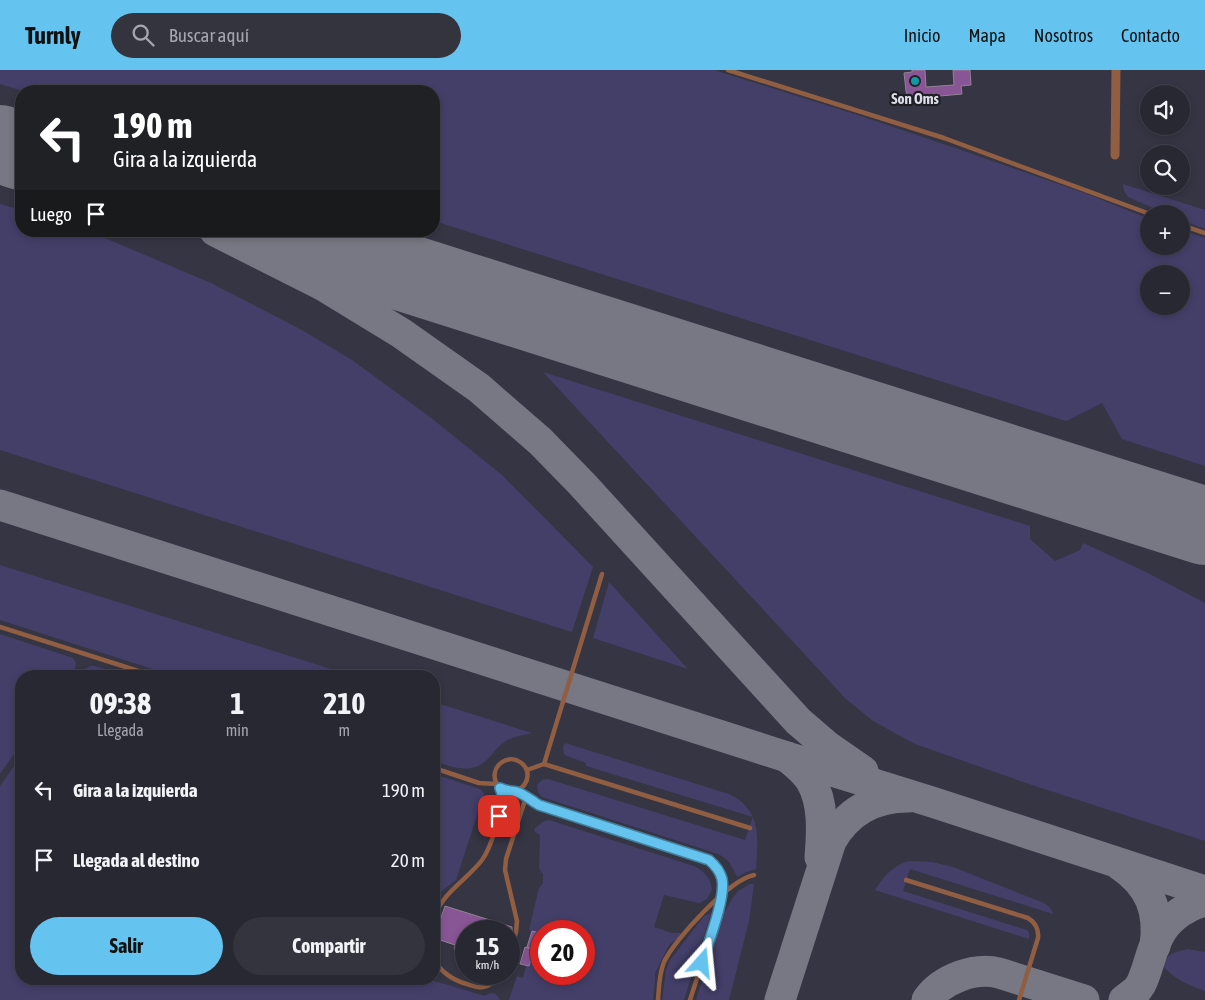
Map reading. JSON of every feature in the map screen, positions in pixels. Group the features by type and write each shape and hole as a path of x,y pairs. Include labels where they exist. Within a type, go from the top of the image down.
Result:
{"street":[{"path":"1116,70 1116,155"}],"lane":[{"path":"728,70 944,138 1140,210"},
{"path":"1190,228 1205,233"},
{"path":"544,764 602,574"},
{"path":"0,627 135,670"},
{"path":"440,770 479,783 498,786 510,792 520,789 527,781 524,765 515,759 504,760 496,768 495,773 498,786 504,800 488,850 481,861 440,903"},
{"path":"526,770 544,764 750,828"},
{"path":"516,791 539,805 709,860 718,869 723,888 720,907 690,1000"},
{"path":"517,920 505,870 506,859 526,797"},
{"path":"658,1000 661,971 669,953 704,911 738,883 754,875"},
{"path":"906,880 1034,921 1037,926 1038,938 1019,1000"},
{"path":"440,968 451,979 455,980"},
{"path":"469,985 475,987 487,985"}],"shaded area":[{"path":"0,70 714,70 864,117 1090,195 1140,215 1140,255 1190,255 1190,233 1205,238 1205,466 1122,439 1102,403 1066,421 440,223 440,85 15,85 15,89 0,84"},
{"path":"1123,184 1140,189 1140,195 1158,195 1189,205 1146,205 1128,197 1124,191"},
{"path":"0,204 15,208 15,237 102,237 211,283 302,330 352,360 430,417 502,475 593,567 572,632 0,450"},
{"path":"1190,205 1205,210 1205,229 1190,223"},
{"path":"543,372 1030,526 1030,539 1055,561 1080,550 1083,543 1144,571 1205,603 1205,841 1032,785 915,744 873,721 846,699"},
{"path":"0,565 334,670 155,670 0,620"},
{"path":"609,582 688,669 593,638"},
{"path":"0,634 73,658 76,665 74,670 15,670 15,753 0,774"},
{"path":"95,666 109,670 84,670"},
{"path":"440,704 532,733 506,741 486,761 472,768 465,769 440,763"},
{"path":"565,743 729,794 740,801 753,817 586,766 586,763 564,754 563,747"},
{"path":"15,765 15,985 440,985 440,983 485,996 494,994 500,1000 0,1000 0,786"},
{"path":"440,776 480,789 484,794 456,880 440,893"},
{"path":"548,779 745,840 753,817 757,835 756,869 737,877 730,863 718,854 542,797 538,792 537,785 542,780"},
{"path":"549,820 694,866 709,878 712,890 707,899 699,903 664,895 654,927 672,933 681,933 669,945 655,973 653,1000 509,1000 514,985 520,985 520,977 523,978 526,966 529,966 530,963 530,985 595,985 595,920 531,920 539,888 543,883 543,874 539,867 540,835 534,829 544,821"},
{"path":"909,861 932,862 953,867 1044,903 1051,909 1053,914 910,869 903,891 1027,930 1029,939 875,890 889,872"},
{"path":"750,884 754,884 749,921 729,1000 696,1000 724,913 738,891"},
{"path":"711,913 684,1000 662,1000 666,970 670,960 704,916"},
{"path":"1187,949 1205,952 1205,991 1178,979 1164,967 1169,956 1175,952"}],"building":[{"name":"Son Oms","path":"912,70 925,70 926,87 954,85 953,70 970,70 971,85 961,86 962,94 907,99 904,73 912,72"},
{"path":"445,906 490,920 455,920 455,945 440,940 440,921"},
{"path":"530,937 530,948 527,947"},
{"path":"525,947 530,949 529,966 520,964"}],"taxiway":[{"path":"0,147 15,152"},
{"path":"227,237 324,286 401,333 479,388 540,441 582,484 798,721 827,746 863,771"},
{"path":"1060,480 1155,519 1205,545"},
{"path":"0,505 1205,891"},
{"path":"787,757 806,774 818,799 821,818 820,857"},
{"path":"780,1000 831,841 845,821 863,808 884,800 908,797"},
{"path":"1120,865 1139,881 1151,900 1156,921 1155,946"},
{"path":"1124,1000 1137,990 1141,984 1155,945 1169,921 1192,905 1205,901"},
{"path":"927,1000 941,986 959,976 979,972 999,973 1084,1000"}],"runway":[{"path":"0,144 15,149"},
{"path":"293,237 1205,526"}],"place":[{"name":"Son Oms","path":"915,81"}],"route":[{"path":"499,816 504,800 500,788 510,792 516,791 539,805 709,860 721,875 723,888 720,907 702,963"}]}
